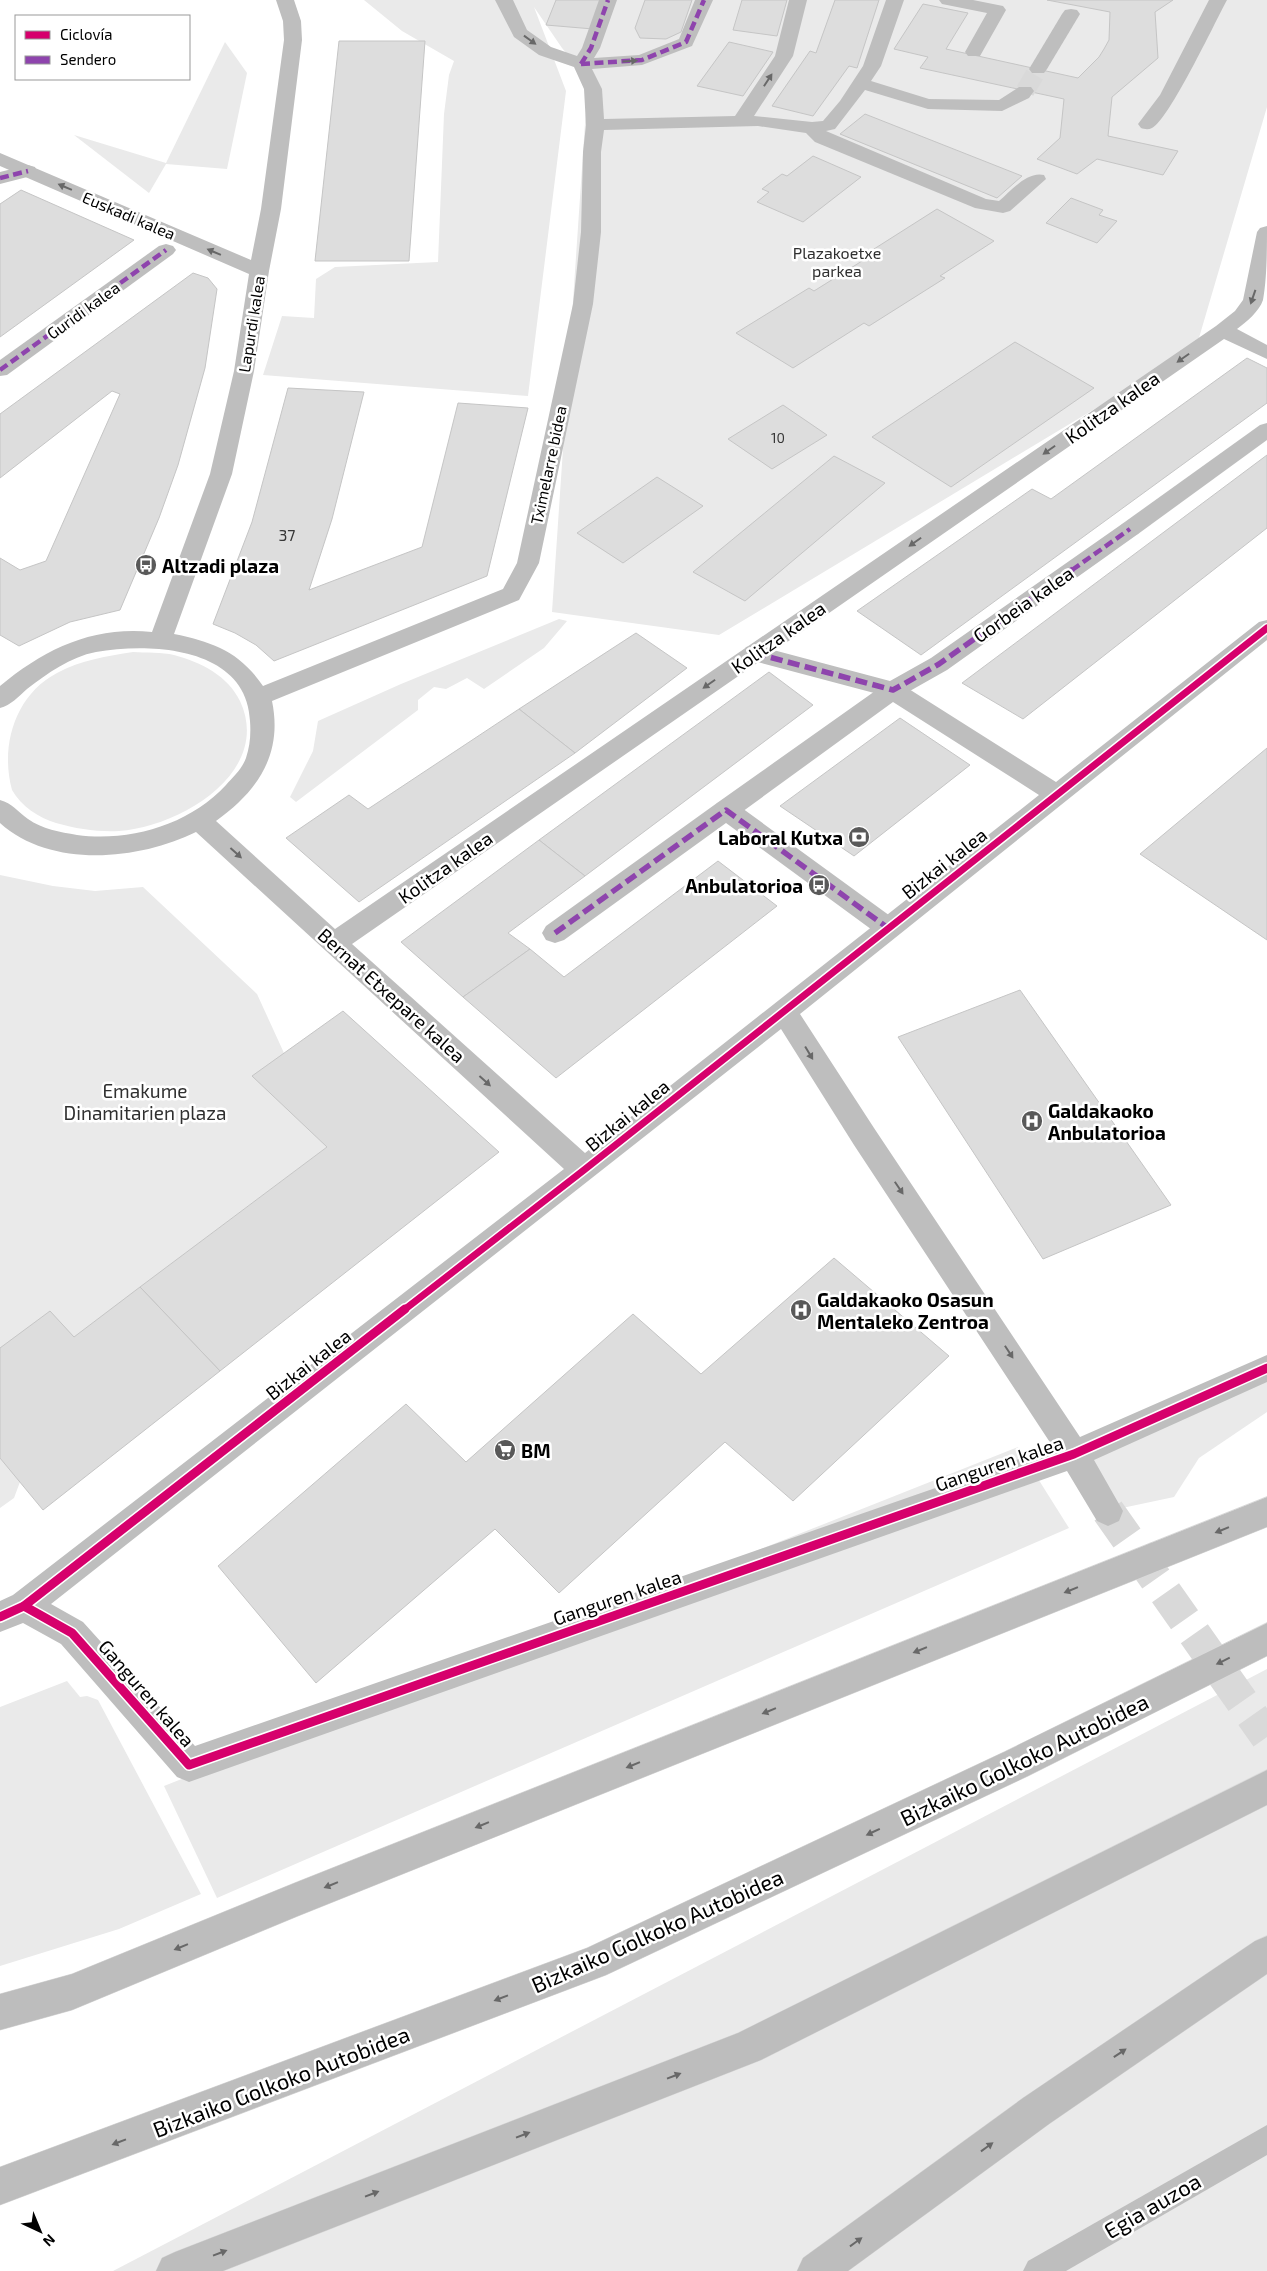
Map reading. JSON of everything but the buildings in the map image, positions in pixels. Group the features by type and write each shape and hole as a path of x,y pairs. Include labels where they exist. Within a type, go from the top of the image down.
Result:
{"highway":[{"path":"0,2012 72,1992 298,1899 1267,1512"},
{"name":"Bizkaiko Golkoko Autobidea","path":"4,2185 594,1963 1016,1764 1267,1640"},
{"path":"175,2271 748,2047 1267,1786"},
{"path":"816,2271 1036,2111 1267,1953"}],"street":[{"name":"Lapurdi kalea","path":"161,639 221,474 244,371 259,271 271,209 293,40 292,21 285,0"},
{"path":"582,64 591,48 608,0"},
{"path":"508,3 520,33 545,51 582,64 642,60 686,42 704,0"},
{"path":"741,121 784,56 798,0"},
{"path":"595,126 741,121 758,121 812,128 829,125 847,104 872,66 895,0"},
{"path":"948,0 997,10 974,52"},
{"path":"1147,124 1168,96 1218,0"},
{"path":"1038,69 1071,14"},
{"name":"Tximelarre bidea","path":"259,697 511,594 528,563 583,304 591,232 592,152 595,126 593,88 582,64"},
{"path":"860,83 928,104 1002,106 1025,91"},
{"path":"812,128 822,138 982,204 1003,207 1037,179"},
{"name":"Euskadi kalea","path":"0,159 259,271"},
{"path":"0,178 28,171"},
{"name":"Kolitza kalea","path":"334,943 1223,330 1242,315 1253,302 1267,232"},
{"name":"Guridi kalea","path":"0,370 166,250"},
{"path":"1223,330 1267,353"},
{"name":"Gorbeia kalea","path":"893,690 939,664 1267,430"},
{"name":"Bizkai kalea","path":"12,1611 584,1170 1267,628"},
{"path":"0,809 22,827 61,842 108,846 156,839 200,821 235,794 257,762 265,729 259,697 238,670 205,649 161,639 114,640 69,651 5,686"},
{"path":"754,654 893,690 1057,795"},
{"path":"554,933 893,690"},
{"path":"726,810 888,928"},
{"name":"Bernat Etxepare kalea","path":"200,821 584,1170"},
{"path":"784,1011 822,1073 1009,1352 1108,1511"},
{"name":"Ganguren kalea","path":"12,1611 72,1633 189,1765 1074,1454 1267,1368"}],"lane":[{"name":"Egia auzoa","path":"1038,2271 1267,2139"}],"green space":[{"name":"Plazakoetxe parkea","path":"364,0 1267,0 1267,107 1196,348 719,635 552,612 588,79 562,48 534,7 566,91 528,396 263,375 282,316 314,318 316,279 335,267 438,262 444,114 449,75 454,61 402,31"},
{"path":"225,42 247,73 227,169 166,164 149,193 74,135 166,163"},
{"path":"559,619 567,621 544,648 484,689 467,678 446,689 434,687 418,700 418,710 296,802 290,797 313,751 318,721 401,684"},
{"path":"133,652 164,653 184,658 213,671 235,692 240,701 247,727 244,751 232,772 215,791 193,807 168,819 143,827 119,831 88,830 56,823 37,815 25,806 12,790 9,773 10,739 14,723 21,708 31,694 57,673 85,662"},
{"name":"Emakume Dinamitarien plaza","path":"0,875 53,886 95,891 143,887 257,994 327,1147 74,1337 14,1498 0,1508"},
{"path":"1267,1366 1267,1412 1199,1458 1174,1497 1108,1511 1074,1454"},
{"path":"1018,1447 1069,1528 217,1898 164,1786"},
{"path":"1267,1669 1267,2271 113,2271"},
{"path":"67,1681 80,1697 87,1696 98,1700 201,1894 119,1929 0,1966 0,1707"}],"tunnel":[{"path":"1025,91 1038,69"},
{"path":"1108,1511 1267,1737"}],"marked path":[{"path":"581,64 591,48 608,0"},
{"path":"581,64 642,60 686,42 704,0"},
{"path":"0,178 28,171"},
{"path":"0,370 166,250"},
{"path":"754,653 893,690 939,664 1130,529"},
{"path":"555,933 726,810 888,928"}],"cycle path":[{"path":"0,1617 24,1606 584,1170 1267,628"},
{"path":"24,1606 72,1633 189,1765 1074,1454 1267,1368"}],"place":[{"name":"Altzadi plaza","path":"146,565"},
{"name":"Laboral Kutxa","path":"859,837"},
{"name":"Anbulatorioa","path":"819,885"},
{"name":"Galdakaoko Anbulatorioa","path":"1032,1121"},
{"name":"Galdakaoko Osasun Mentaleko Zentroa","path":"801,1310"},
{"name":"BM","path":"505,1450"}]}
